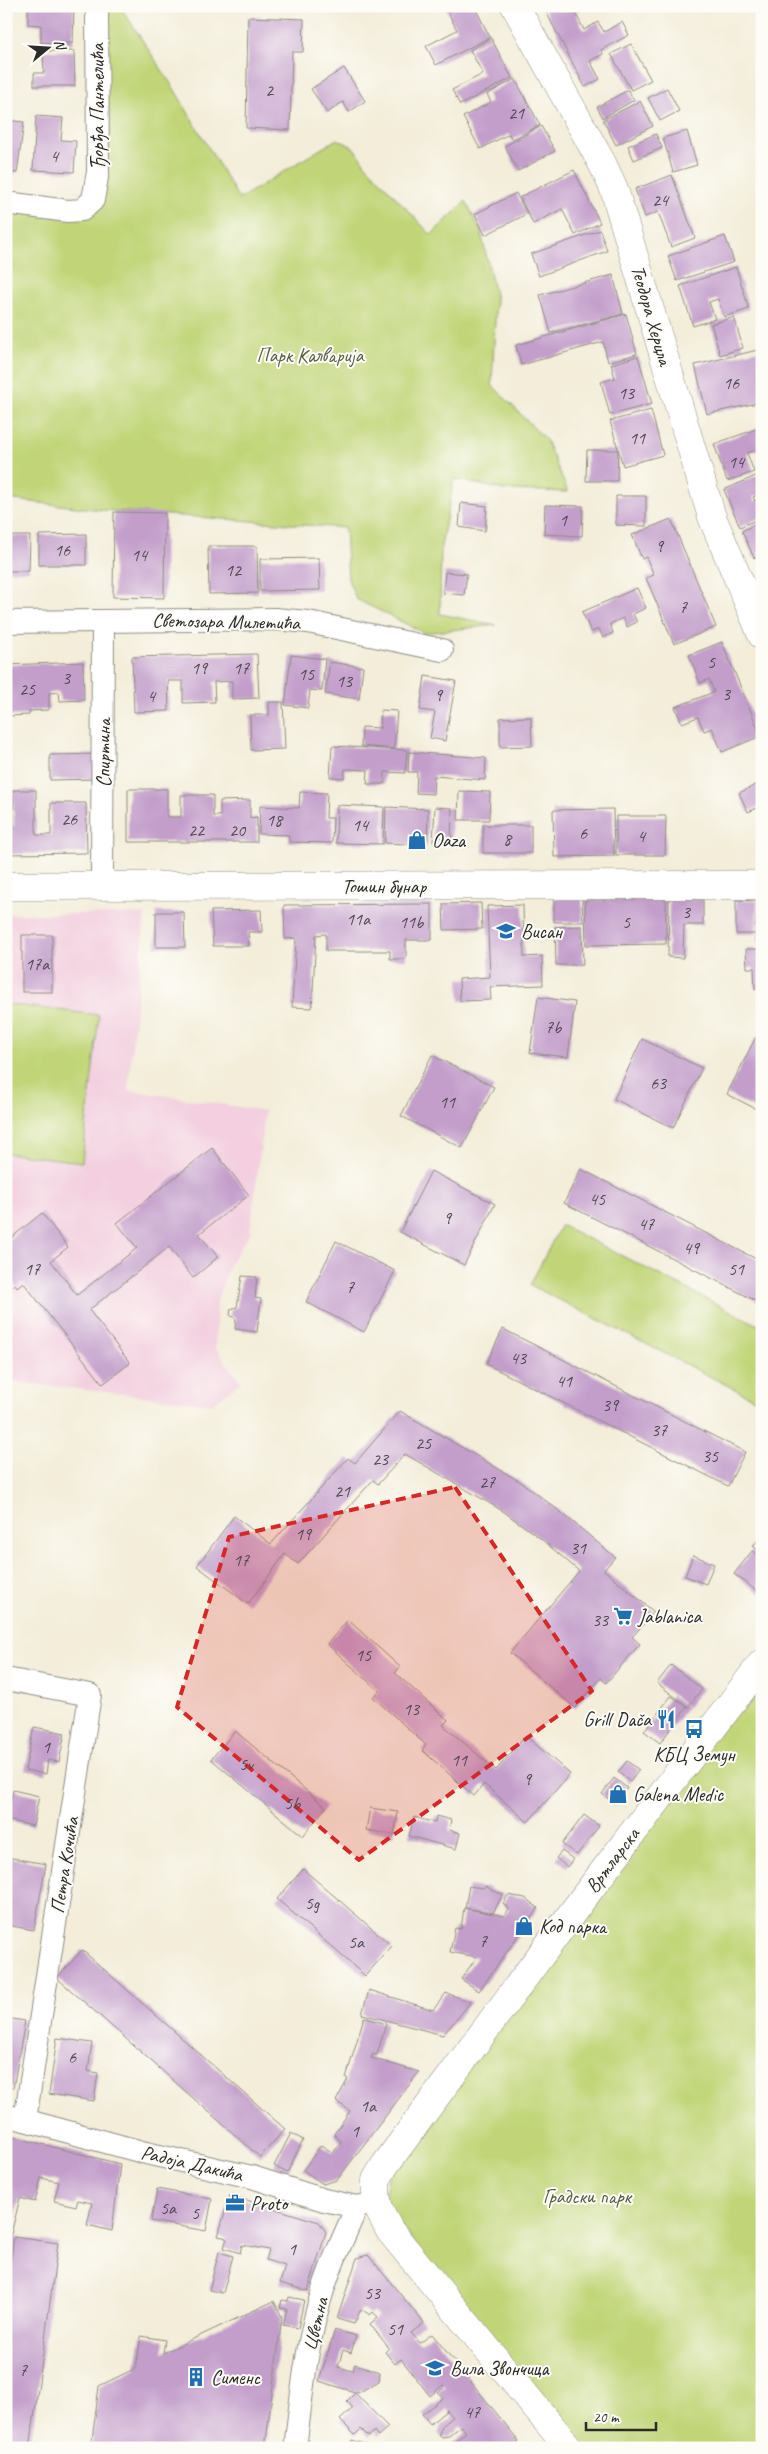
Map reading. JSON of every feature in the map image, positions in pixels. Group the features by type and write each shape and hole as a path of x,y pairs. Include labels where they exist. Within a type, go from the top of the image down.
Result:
{"main road":[{"name":"Теодора Херцла","path":"515,6 603,165 614,189 712,517 762,635"},
{"name":"Тошин бунар","path":"6,886 762,885"},
{"name":"Вртларска","path":"370,2197 418,2119 762,1663"},
{"path":"370,2197 390,2231 569,2448"}],"street":[{"name":"Ђорђа Пантелића","path":"6,203 68,212 82,210 89,206 93,200 98,172 97,6"},
{"name":"Светозара Милетића","path":"6,622 275,620 308,622 442,650"},
{"name":"Спиртина","path":"102,886 103,621"},
{"name":"Петра Кочића","path":"6,1679 90,1695 16,2118"},
{"name":"Радоја Дакића","path":"16,2118 252,2177 324,2200 370,2197"},
{"name":"Цветна","path":"295,2448 308,2348 317,2309 337,2253 370,2197"}],"highlighted area":[{"path":"455,1487 592,1691 359,1860 177,1707 229,1537"}],"shaded area":[{"path":"6,914 145,914 128,1090 265,1111 250,1233 229,1265 217,1300 215,1347 241,1382 212,1404 6,1381"}],"green space":[{"name":"Парк Калварија","path":"102,6 120,6 173,87 239,199 337,139 353,147 365,164 431,235 466,201 481,232 496,299 492,385 546,440 568,492 504,490 454,479 441,546 440,614 496,625 424,633 356,599 348,579 345,528 102,510 6,499 6,203 89,206"},
{"path":"6,1004 99,1015 82,1162 6,1153"},
{"path":"561,1225 762,1327 762,1403 530,1285"},
{"name":"Градски парк","path":"762,1663 762,2448 569,2448 383,2202 389,2173"}],"building":[{"path":"28,6 74,6 73,43 41,43 41,25 28,24"},
{"path":"474,6 490,37 436,65 426,46 457,30 445,7"},
{"path":"543,6 585,6 575,12 584,30 598,22 604,32 622,22 629,35 601,50 603,54 590,61 600,79 585,87"},
{"path":"248,17 304,19 303,52 292,52 290,130 246,128"},
{"path":"491,38 512,78 460,105 452,90 483,74 470,50"},
{"path":"631,44 651,80 631,90 611,54"},
{"path":"43,51 74,51 75,86 34,86 34,73 44,73"},
{"path":"344,68 365,101 349,112 343,102 327,113 311,89"},
{"path":"515,79 540,125 512,140 509,134 480,149 463,117 491,102 487,94"},
{"path":"667,88 679,111 660,121 648,98"},
{"path":"628,90 634,100 603,118 597,107"},
{"path":"640,101 653,126 616,145 603,120"},
{"path":"36,116 63,118 61,140 76,141 74,172 33,170"},
{"path":"6,120 24,122 17,173 6,172"},
{"path":"541,126 555,151 518,171 505,146"},
{"path":"687,131 697,165 673,172 663,138"},
{"path":"656,134 662,148 634,160 628,146"},
{"path":"574,170 600,223 575,235 562,209 533,224 520,197"},
{"path":"672,175 695,238 671,247 658,212 645,217 635,189"},
{"path":"516,193 527,214 485,235 475,214"},
{"path":"600,230 607,251 539,276 531,254"},
{"path":"725,236 734,262 677,281 668,256"},
{"path":"736,267 749,309 724,317 718,299 709,302 715,319 693,326 680,286"},
{"path":"613,275 623,314 551,333 540,295"},
{"path":"626,314 637,354 608,362 603,342 521,365 516,345"},
{"path":"734,317 743,348 720,355 711,324"},
{"path":"762,349 762,402 707,414 695,365"},
{"path":"638,356 652,404 610,415 601,382 615,378 611,364"},
{"path":"651,410 663,455 623,466 610,421"},
{"path":"762,427 762,448 747,453 754,472 727,481 714,444"},
{"path":"587,450 618,450 617,481 586,481"},
{"path":"762,473 762,493 753,497 755,501 762,498 762,517 740,527 724,490"},
{"path":"616,496 646,496 646,526 616,525"},
{"path":"461,503 487,506 485,531 459,527"},
{"path":"545,505 583,506 582,536 544,534"},
{"path":"114,512 165,513 164,598 113,597"},
{"path":"671,519 716,627 674,644 646,578 654,575 646,557 642,559 632,535"},
{"path":"762,521 762,555 754,558 742,531"},
{"path":"86,534 86,565 39,565 39,535"},
{"path":"6,536 30,536 29,571 6,571"},
{"path":"208,546 257,546 258,593 209,594"},
{"path":"319,558 320,590 260,591 260,559"},
{"path":"445,572 467,574 464,595 443,593"},
{"path":"637,588 646,608 633,614 637,622 627,627 623,618 610,624 613,633 603,638 599,629 591,632 582,612"},
{"path":"722,642 761,736 722,752 712,728 704,731 698,717 682,723 675,707 714,692 709,679 700,683 689,655"},
{"path":"257,654 259,698 232,699 232,681 214,682 215,702 183,703 183,681 168,681 169,711 134,712 132,657"},
{"path":"291,655 325,659 322,691 310,690 308,708 285,705"},
{"path":"83,662 84,700 60,701 59,692 49,693 49,710 29,711 29,715 8,716 6,665"},
{"path":"330,662 363,667 359,699 325,694"},
{"path":"425,676 456,681 445,741 430,738 435,712 420,710"},
{"path":"269,702 283,702 285,749 251,750 250,715 269,715"},
{"path":"381,710 397,711 394,749 361,746 362,727 380,728"},
{"path":"531,717 532,746 500,747 500,718"},
{"path":"332,746 407,750 405,773 385,772 384,784 367,784 368,770 345,769 344,778 330,777"},
{"path":"409,752 486,758 485,780 434,776 433,794 416,793 417,772 408,772"},
{"path":"99,754 99,779 50,780 50,755"},
{"path":"762,782 762,806 748,812 739,793"},
{"path":"128,789 167,789 167,817 181,817 181,795 213,795 213,816 220,816 220,801 250,800 250,818 257,817 257,842 128,842"},
{"path":"13,790 36,790 36,835 51,835 51,803 86,803 87,853 6,854 6,826 14,826"},
{"path":"459,791 490,792 489,820 458,820"},
{"path":"300,792 327,793 326,818 333,818 332,843 289,842 289,835 259,834 260,806 299,808"},
{"path":"337,805 384,807 383,844 336,843"},
{"path":"386,807 428,809 427,845 385,843"},
{"path":"435,807 452,808 451,843 433,842"},
{"path":"613,809 614,856 554,857 553,810"},
{"path":"616,816 666,816 665,855 616,855"},
{"path":"483,825 531,825 531,853 483,853"},
{"path":"554,898 582,898 583,922 554,922"},
{"path":"666,899 666,944 586,945 585,900"},
{"path":"669,899 703,900 703,925 684,925 683,958 668,957"},
{"path":"736,900 757,901 756,934 736,934"},
{"path":"758,900 762,900 762,942 758,942"},
{"path":"481,903 482,929 444,930 443,904"},
{"path":"432,904 432,940 406,940 406,959 390,959 390,951 326,951 326,934 316,935 312,1008 292,1007 296,938 285,939 284,905"},
{"name":"Висан","path":"523,905 524,957 542,956 543,985 490,987 491,1000 460,1001 459,979 490,977 487,906"},
{"path":"261,910 262,932 248,932 249,946 213,946 211,911"},
{"path":"156,912 184,912 185,947 156,947"},
{"path":"582,926 583,965 556,965 555,927"},
{"path":"22,935 52,935 52,992 22,992"},
{"path":"746,949 762,949 762,989 755,989 754,968 747,968"},
{"path":"538,997 575,1002 568,1057 530,1053"},
{"path":"756,1037 762,1040 762,1112 727,1094"},
{"path":"642,1039 702,1068 673,1128 614,1099"},
{"path":"432,1055 494,1087 462,1148 401,1116"},
{"path":"212,1148 249,1195 199,1234 218,1257 193,1278 169,1247 89,1310 130,1363 103,1384 23,1282 17,1287 15,1284 6,1290 6,1242 42,1213 68,1247 51,1261 77,1295 137,1248 117,1223"},
{"path":"581,1169 762,1262 762,1304 564,1203"},
{"path":"431,1171 495,1204 464,1265 400,1232"},
{"path":"336,1241 395,1271 364,1332 306,1302"},
{"path":"242,1276 257,1277 255,1298 261,1299 257,1332 235,1329 236,1319 230,1315 231,1309 237,1307"},
{"path":"503,1329 745,1452 728,1486 486,1364"},
{"path":"400,1411 521,1482 562,1513 615,1557 604,1570 654,1612 632,1637 640,1644 606,1683 601,1678 575,1708 510,1653 579,1571 540,1538 503,1511 405,1454 378,1484 373,1480 298,1564 285,1554 248,1604 197,1566 234,1516 271,1544 348,1458 355,1463"},
{"path":"762,1535 762,1553 753,1546"},
{"path":"752,1551 762,1558 762,1595 734,1574"},
{"path":"693,1555 714,1564 706,1584 685,1576"},
{"path":"348,1620 400,1667 395,1673 448,1720 443,1725 496,1770 526,1736 570,1774 528,1822 484,1784 474,1796 422,1750 426,1745 373,1697 379,1691 327,1644"},
{"path":"671,1665 702,1689 688,1707 657,1683"},
{"name":"Grill Dača","path":"671,1696 687,1707 660,1743 644,1731"},
{"path":"34,1727 65,1733 59,1762 48,1760 46,1774 25,1770"},
{"path":"235,1731 326,1807 303,1836 211,1759"},
{"path":"6,1756 10,1757 7,1773 6,1773"},
{"path":"627,1761 639,1770 630,1782 618,1772"},
{"path":"614,1778 627,1788 615,1804 602,1794"},
{"path":"13,1790 39,1796 33,1826 7,1820"},
{"path":"370,1808 398,1812 394,1835 366,1830"},
{"path":"584,1815 599,1826 577,1855 562,1844"},
{"path":"436,1816 451,1820 449,1830 460,1833 456,1849 409,1836 414,1817 435,1823"},
{"path":"562,1851 573,1859 567,1867 556,1858"},
{"path":"6,1857 46,1864 34,1930 6,1925"},
{"path":"303,1869 392,1946 365,1976 277,1899"},
{"path":"469,1886 483,1888 486,1886 493,1891 503,1894 493,1913 465,1908"},
{"path":"508,1895 525,1898 538,1908 479,1991 461,1979 477,1957 450,1952 455,1928 461,1929 464,1908 504,1916 509,1909 503,1904"},
{"path":"82,1950 285,2129 260,2157 57,1978"},
{"path":"369,1990 433,2010 446,1993 471,2002 443,2035 362,2014"},
{"path":"364,2017 386,2024 377,2055 373,2054 371,2058 419,2072 337,2180 323,2184 303,2170 321,2145 333,2153 341,2142 334,2134 350,2111 336,2101 348,2079 346,2078"},
{"path":"6,2018 25,2021 13,2088 6,2087"},
{"path":"57,2038 92,2043 88,2071 98,2073 94,2101 49,2094"},
{"path":"291,2133 303,2140 287,2173 274,2166"},
{"path":"6,2135 120,2164 112,2231 87,2225 92,2203 78,2200 76,2206 54,2201 59,2182 41,2178 35,2202 20,2198 11,2234 6,2233"},
{"path":"157,2189 212,2199 206,2231 151,2221"},
{"path":"230,2195 319,2222 326,2232 308,2291 280,2283 285,2266 266,2260 269,2250 242,2245 240,2253 224,2248 227,2238 218,2236"},
{"path":"14,2237 58,2243 30,2448 6,2448 6,2293"},
{"path":"219,2252 233,2256 223,2293 209,2290"},
{"path":"368,2255 424,2323 411,2333 420,2343 432,2334 519,2441 511,2448 451,2448 449,2446 466,2432 461,2426 449,2436 442,2437 439,2434 442,2426 453,2417 447,2410 430,2424 422,2414 443,2398 438,2392 445,2387 443,2385 430,2396 401,2359 395,2364 385,2352 389,2348 370,2324 378,2317 373,2312 370,2315 361,2309 354,2324 337,2319 357,2258"},
{"path":"289,2297 304,2300 298,2328 283,2325 287,2309 280,2308 282,2300 288,2301"},
{"name":"Сименс","path":"274,2301 282,2317 265,2448 91,2448 99,2386 136,2368 141,2336 165,2340 163,2353"},
{"path":"335,2330 356,2336 351,2353 343,2350 338,2367 353,2371 355,2364 380,2372 379,2381 358,2393 319,2381"},
{"path":"355,2393 388,2427 378,2436 374,2431 369,2437 361,2429 355,2435 340,2420 353,2408 347,2401"},
{"path":"352,2440 374,2447 374,2448 349,2448"}],"place":[{"name":"Oaza","path":"417,840"},
{"name":"Висан","path":"506,931"},
{"name":"Jablanica","path":"623,1616"},
{"name":"Grill Dača","path":"666,1719"},
{"name":"КБЦ Земун","path":"694,1729"},
{"name":"Galena Medic","path":"618,1794"},
{"name":"Код парка","path":"524,1926"},
{"name":"Proto","path":"235,2203"},
{"name":"Вила Звончица","path":"435,2368"},
{"name":"Сименс","path":"196,2377"}]}
